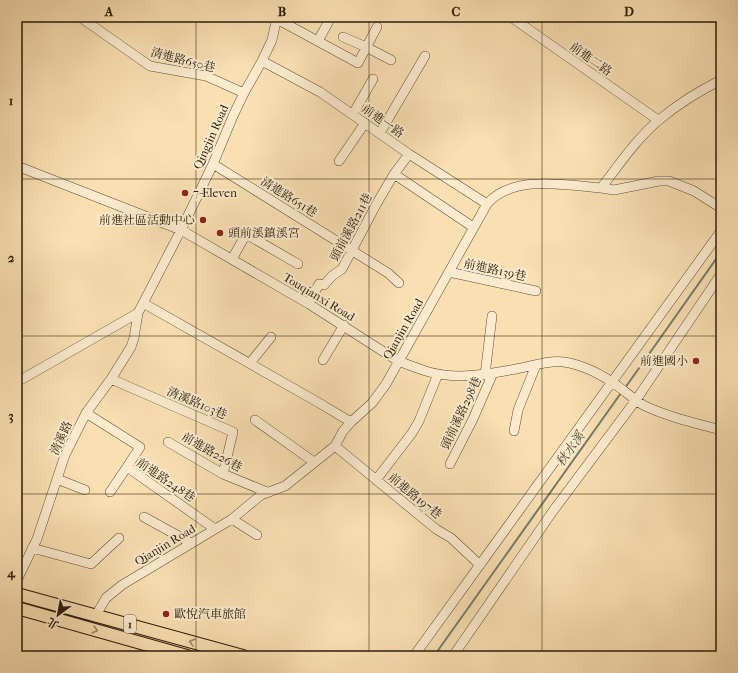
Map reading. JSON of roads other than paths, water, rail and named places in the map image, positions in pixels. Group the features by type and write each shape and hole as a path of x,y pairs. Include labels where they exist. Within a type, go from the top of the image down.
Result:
{"main road":[{"name":"1","path":"17,594 243,656"},
{"name":"1","path":"17,608 187,656"}],"street":[{"name":"清進路650巷","path":"80,17 150,66 206,76 244,93"},
{"path":"318,41 331,17"},
{"name":"前進二路","path":"511,17 658,120"},
{"name":"Qingjin Road","path":"138,313 181,230 213,164 244,93 272,40 277,18"},
{"path":"277,18 358,63 378,27"},
{"path":"343,37 391,60"},
{"path":"380,133 426,56"},
{"name":"前進一路","path":"262,61 301,81 353,114 409,154 487,204"},
{"path":"353,114 373,79"},
{"path":"601,188 636,143 658,120 696,93 721,80"},
{"path":"340,161 365,123"},
{"name":"頭前溪路211巷","path":"309,304 319,284 324,285 332,276 340,271 353,251 377,203 394,174 409,154"},
{"name":"清進路651巷","path":"213,164 388,273 399,283"},
{"name":"Touqianxi Road","path":"17,166 181,230 309,304 398,360 430,373 458,376 489,374 555,362 573,364 614,384 637,400"},
{"path":"394,174 470,225"},
{"name":"Qianjin Road","path":"96,615 106,598 122,585 232,519 261,495 285,486 335,446 343,431 372,403 386,384 398,360 487,204 492,198 502,192 533,184 549,183 614,190 659,181 669,181 694,191 721,208"},
{"path":"414,656 614,384 721,231"},
{"path":"232,259 246,234 298,264"},
{"name":"前進路139巷","path":"449,272 536,291"},
{"path":"453,656 553,511 637,400 721,274"},
{"path":"143,304 351,422"},
{"path":"17,382 138,313"},
{"name":"清溪路","path":"17,580 37,540 64,455 86,413 112,379 131,347 138,313"},
{"name":"頭前溪路298巷","path":"450,464 473,419 489,374 492,316"},
{"path":"323,360 344,325"},
{"path":"250,364 271,337"},
{"path":"514,431 518,410 536,365"},
{"path":"376,480 412,433 438,374"},
{"name":"清溪路103巷","path":"112,379 233,432 222,474"},
{"path":"637,400 672,417 721,430"},
{"path":"86,413 140,447 127,467"},
{"path":"255,420 314,462"},
{"name":"前進路226巷","path":"168,442 222,474 267,492"},
{"name":"前進路197巷","path":"335,446 436,529 451,538 480,565"},
{"name":"前進路248巷","path":"110,492 127,467 215,528"},
{"path":"57,479 85,490"},
{"path":"144,517 191,543"},
{"path":"232,519 257,535"},
{"path":"32,548 91,564 119,538"}],"waterway":[{"name":"秋水溪","path":"625,388 721,252"},
{"name":"秋水溪","path":"434,656 621,393"}],"place":[{"name":"7-Eleven","path":"185,193"},
{"name":"前進社區活動中心","path":"203,220"},
{"name":"頭前溪鎮溪宮","path":"220,233"},
{"name":"前進國小","path":"696,361"},
{"name":"歐悅汽車旅館","path":"166,614"}]}
